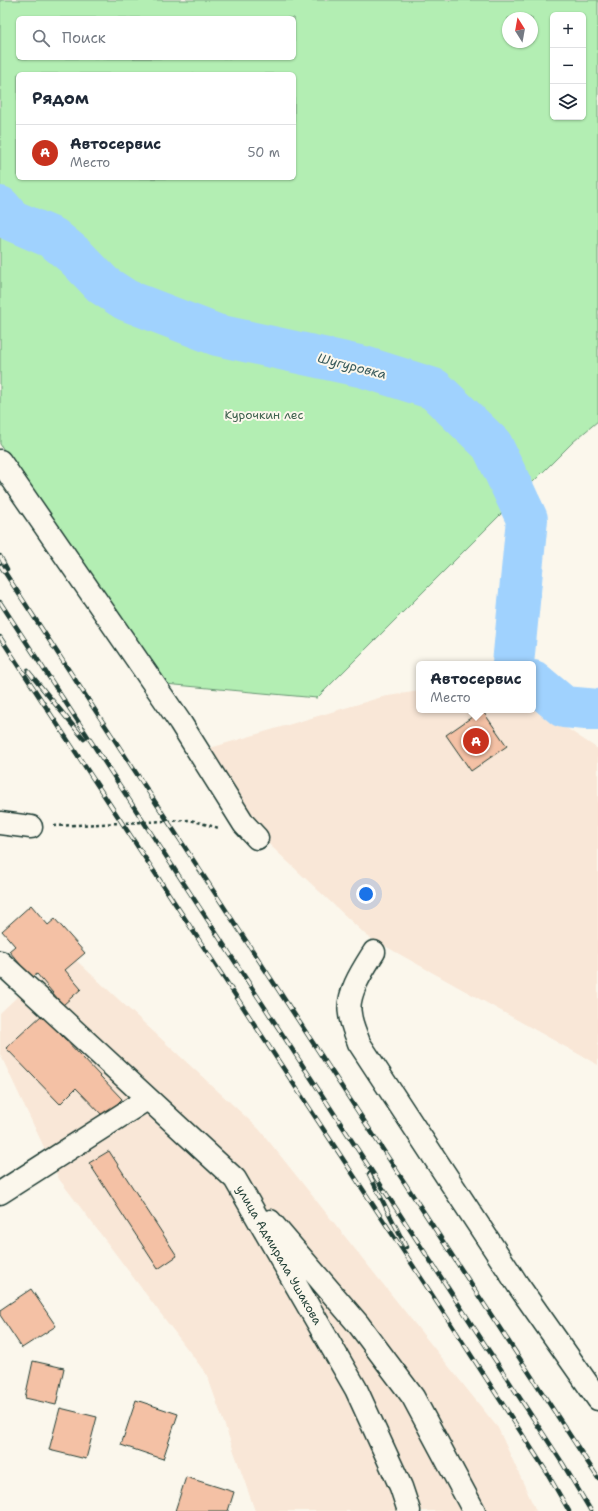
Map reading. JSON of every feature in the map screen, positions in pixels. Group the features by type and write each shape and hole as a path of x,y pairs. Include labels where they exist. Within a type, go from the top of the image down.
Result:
{"street":[{"path":"0,461 180,722 250,831"},
{"path":"0,823 31,827"},
{"path":"374,952 352,996 349,1012 359,1043 518,1285 598,1399"},
{"name":"улица Адмирала Ушакова","path":"0,962 234,1179 356,1389 401,1487 409,1511"},
{"path":"0,1193 147,1098"},
{"path":"234,1179 359,1325 413,1396 474,1511"}],"path":[{"path":"31,827 190,820 222,828 250,831"}],"shaded area":[{"path":"416,691 416,713 536,713 536,708 598,749 598,1065 367,936 257,833 210,748 382,697"},
{"path":"66,951 259,1129 498,1428 536,1511 255,1511 207,1375 59,1179 0,1054 0,1013"}],"green space":[{"name":"Курочкин лес","path":"0,0 598,0 598,421 573,442 317,698 154,683 0,444"}],"building":[{"path":"478,713 484,713 507,746 471,771 446,735"},
{"path":"31,905 48,925 55,919 85,953 65,970 81,989 63,1005 37,974 32,978 9,951 15,946 2,931"},
{"path":"42,1015 122,1099 104,1117 76,1088 60,1104 6,1048"},
{"path":"109,1151 177,1256 158,1269 89,1163"},
{"path":"31,1289 56,1326 22,1348 0,1315 0,1310"},
{"path":"33,1361 64,1368 56,1405 25,1398"},
{"path":"136,1400 178,1414 163,1459 121,1445"},
{"path":"60,1408 97,1417 86,1459 49,1450"},
{"path":"186,1477 234,1492 228,1511 175,1511"}],"waterway":[{"name":"Шугуровка","path":"0,207 11,220 53,238 75,256 103,285 126,300 217,335 364,367 434,389 492,445 527,519 513,661"},
{"name":"Шугуровка","path":"536,684 564,707 598,710"}],"railway":[{"path":"0,556 7,569"},
{"path":"0,565 598,1478"},
{"path":"0,602 563,1464 591,1511"},
{"path":"0,637 427,1287 546,1471 569,1511"},
{"path":"28,671 84,739"},
{"path":"369,1174 406,1247"}],"place":[{"name":"Автосервис","path":"476,741"}]}
